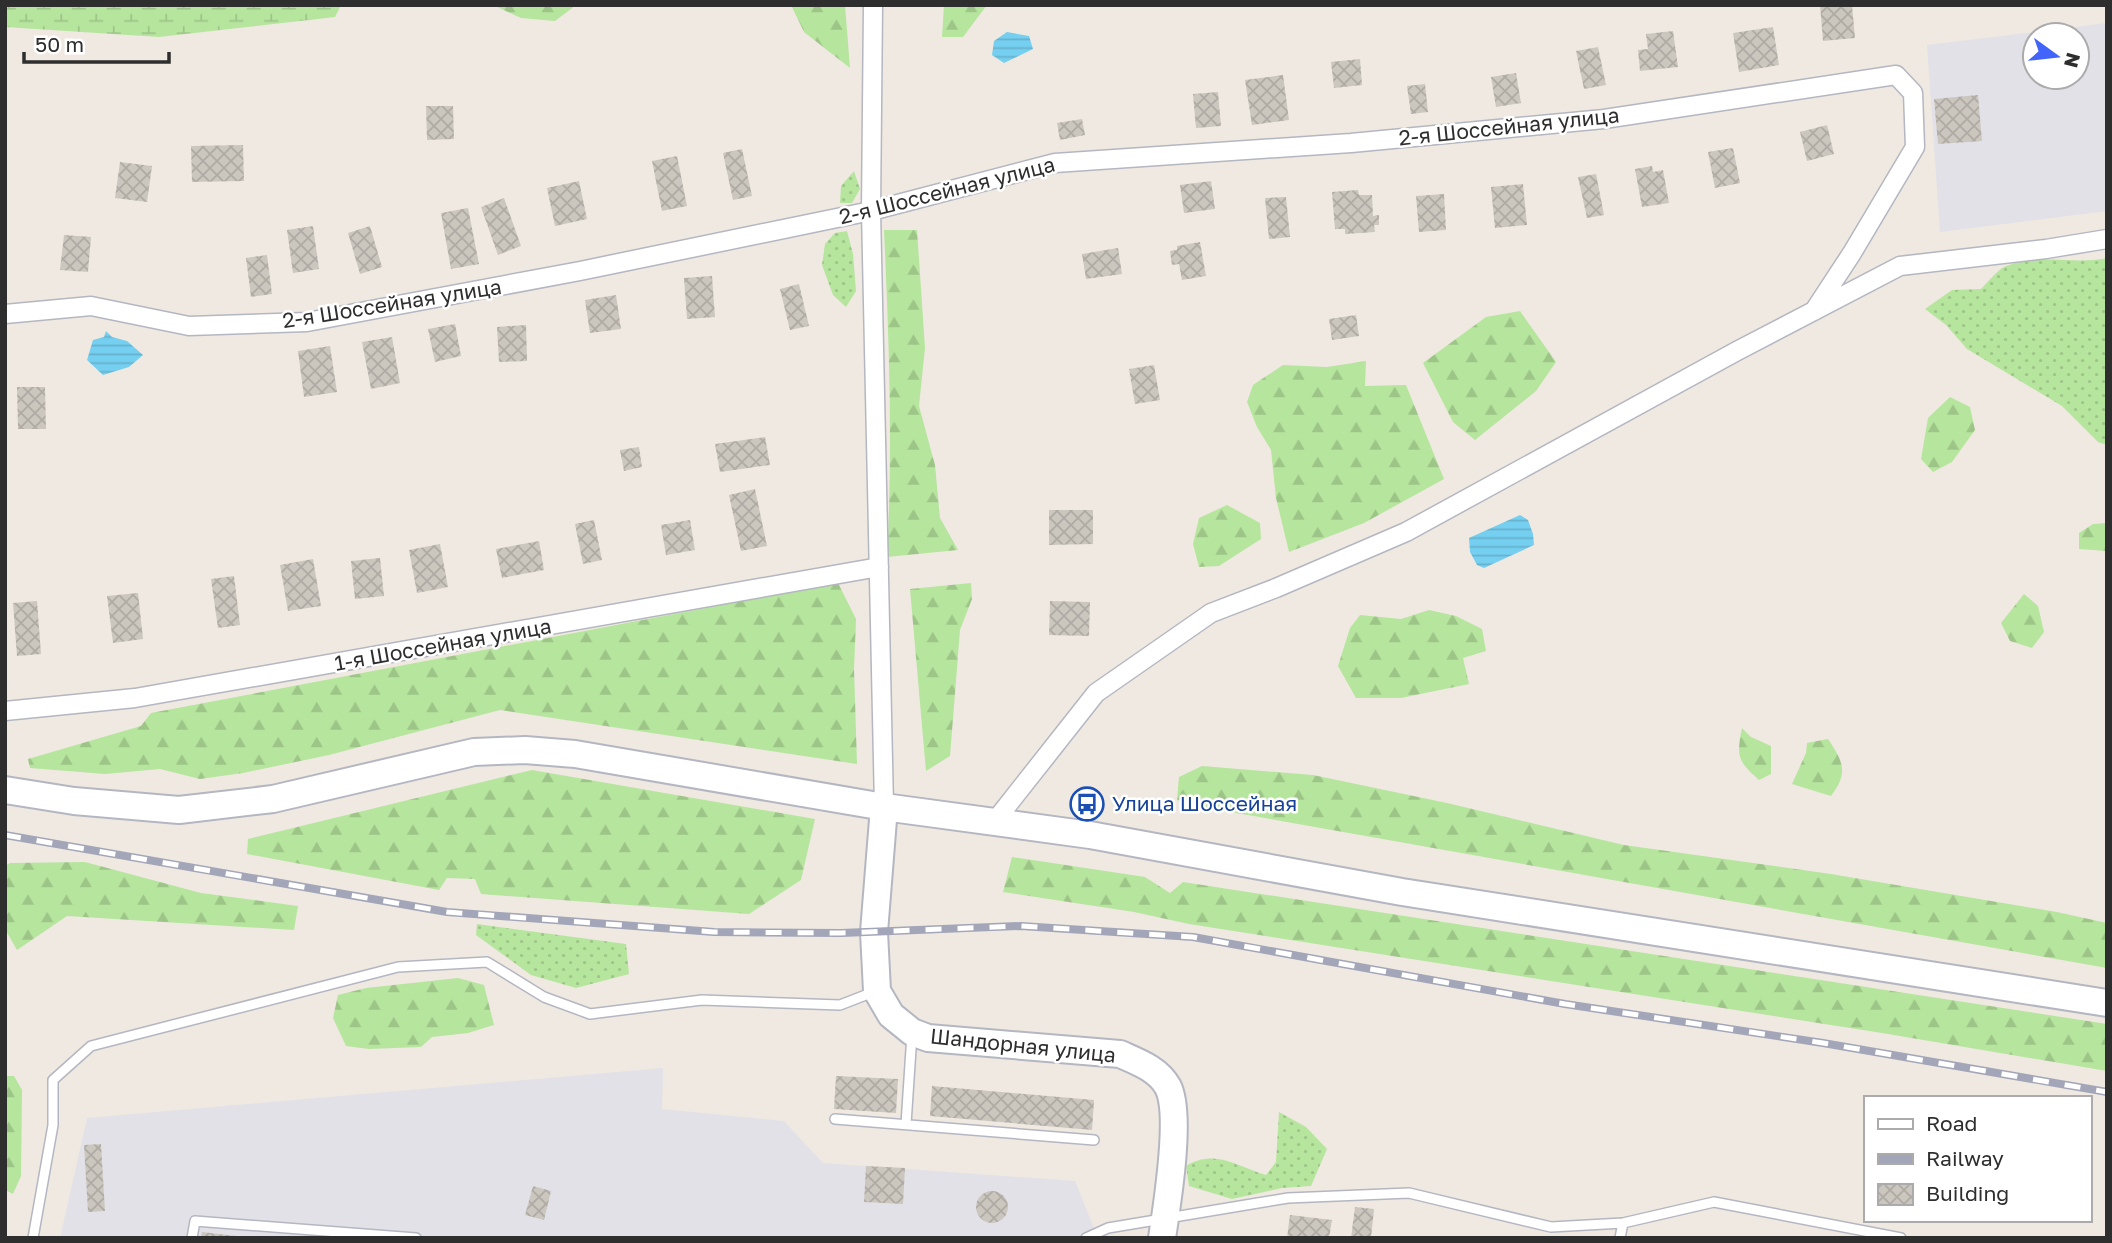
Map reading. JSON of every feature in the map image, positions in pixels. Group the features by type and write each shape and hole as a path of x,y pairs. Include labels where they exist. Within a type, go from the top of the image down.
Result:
{"main road":[{"path":"5,790 74,801 179,810 273,799 474,752 525,750 575,754 884,807 1143,844 1402,892 2107,1003"},
{"path":"877,991 874,932 884,807"},
{"name":"Шандорная улица","path":"877,991 891,1015 912,1032 928,1038 1120,1054 1150,1067 1169,1088 1175,1127 1163,1229"}],"street":[{"path":"873,5 871,211 884,807"},
{"name":"2-я Шоссейная улица","path":"5,314 92,306 189,326 307,323 580,271 871,211 1055,163 1351,143 1604,120 1896,75 1913,93 1915,147 1814,311"},
{"path":"995,821 1096,693 1210,613 1406,533 1900,266 2107,239"},
{"name":"1-я Шоссейная улица","path":"5,711 135,698 879,568"}],"lane":[{"path":"33,1238 53,1125 54,1080 90,1046 398,968 487,962 544,998 590,1014 702,1000 840,1005 877,991"},
{"path":"906,1124 912,1032"},
{"path":"835,1119 1094,1140"},
{"path":"1086,1238 1108,1228 1163,1229 1288,1198 1409,1193 1550,1227 1623,1223 1714,1202 1901,1238"},
{"path":"192,1238 195,1221 416,1238"},
{"path":"1620,1238 1623,1223"}],"shaded area":[{"path":"2107,23 2107,211 1940,232 1927,45 2021,34 2021,91 2091,91 2091,25"},
{"path":"663,1068 662,1109 784,1121 823,1163 1075,1181 1098,1238 60,1238 87,1118"}],"green space":[{"path":"5,5 341,5 335,17 159,37 5,27"},
{"path":"493,5 576,5 555,21 521,18"},
{"path":"791,5 845,5 850,68 804,32"},
{"path":"944,5 987,5 963,37 942,37"},
{"path":"854,171 860,189 852,203 840,203 841,186"},
{"path":"884,230 917,230 925,348 919,406 935,465 940,518 958,550 887,557 890,434"},
{"path":"847,231 853,254 856,291 846,307 833,295 822,265 825,244 835,233"},
{"path":"2107,258 2107,445 2098,442 2062,406 1967,349 1946,325 1925,309 1952,290 1981,289 1996,273 2018,262"},
{"path":"1520,311 1556,362 1536,391 1475,440 1453,422 1423,363 1486,317"},
{"path":"1366,361 1365,386 1406,385 1444,479 1364,523 1289,552 1276,498 1271,450 1257,427 1247,402 1253,385 1283,365 1327,367"},
{"path":"1950,397 1970,407 1975,430 1952,462 1933,472 1921,459 1928,418"},
{"path":"1227,505 1260,523 1261,539 1219,566 1199,567 1193,544 1199,518"},
{"path":"2107,523 2107,551 2079,549 2079,533 2093,524"},
{"path":"838,583 856,619 854,669 857,764 500,710 329,755 200,779 160,769 105,774 30,768 28,759 141,726 151,713"},
{"path":"971,583 972,599 960,630 950,756 926,771 910,589"},
{"path":"2024,594 2038,606 2044,632 2032,648 2010,641 2001,623"},
{"path":"1429,610 1456,616 1482,629 1486,651 1463,658 1469,684 1401,698 1356,698 1338,666 1350,628 1360,615 1401,619"},
{"path":"1742,728 1751,737 1771,746 1771,774 1759,780 1740,758"},
{"path":"1828,739 1842,767 1837,788 1831,796 1792,784 1806,753 1807,743"},
{"path":"1202,766 1313,775 1447,803 1624,845 1831,874 2107,923 2107,968 1192,805 1177,800 1179,777"},
{"path":"532,770 815,819 801,880 749,914 481,894 475,879 447,878 439,890 247,854 248,839"},
{"path":"1012,857 1145,877 1170,893 1183,882 2107,1024 2107,1071 1003,892"},
{"path":"85,862 201,893 298,906 294,930 67,916 17,950 5,929 5,866 10,863"},
{"path":"477,924 626,944 629,974 576,988 531,975 476,935"},
{"path":"458,978 484,985 494,1025 468,1033 432,1037 421,1047 369,1049 346,1046 333,1018 338,995 366,988"},
{"path":"5,1076 14,1076 22,1090 21,1176 13,1194 5,1190"},
{"path":"1279,1112 1306,1127 1327,1149 1311,1186 1282,1188 1232,1199 1189,1186 1186,1166 1207,1159 1226,1161 1266,1175 1276,1162"}],"water":[{"path":"1007,32 1029,36 1033,49 1004,63 992,55 994,41"},
{"path":"106,331 112,337 127,341 143,355 129,367 103,375 87,360 93,340 104,337"},
{"path":"1520,515 1528,520 1534,545 1484,568 1477,565 1470,552 1469,538"}],"building":[{"path":"1820,5 1852,5 1855,38 1823,41"},
{"path":"1773,27 1779,65 1739,72 1733,33"},
{"path":"1673,31 1678,67 1640,71 1638,50 1648,49 1646,34"},
{"path":"1598,47 1606,85 1584,89 1576,51"},
{"path":"1360,59 1362,85 1334,88 1331,62"},
{"path":"1516,73 1521,103 1496,107 1491,77"},
{"path":"1283,75 1289,120 1252,125 1245,80"},
{"path":"1425,84 1428,112 1411,114 1407,86"},
{"path":"1218,92 1221,126 1196,128 1193,94"},
{"path":"1978,95 1982,141 1938,144 1934,99"},
{"path":"426,106 453,106 454,139 427,140"},
{"path":"1082,119 1085,135 1060,140 1057,123"},
{"path":"1827,125 1834,154 1807,161 1800,132"},
{"path":"243,145 244,181 192,182 191,146"},
{"path":"1733,148 1740,183 1715,188 1708,152"},
{"path":"742,149 752,196 733,200 723,153"},
{"path":"677,156 687,206 662,211 652,161"},
{"path":"120,162 152,166 147,202 115,198"},
{"path":"1652,166 1653,172 1663,170 1669,203 1642,207 1635,169"},
{"path":"1596,174 1604,215 1587,218 1578,177"},
{"path":"579,181 587,219 555,226 547,188"},
{"path":"1211,181 1215,209 1184,213 1180,185"},
{"path":"1523,184 1527,225 1495,228 1491,187"},
{"path":"1358,190 1359,195 1372,195 1373,216 1379,215 1379,225 1374,225 1375,232 1345,234 1345,229 1335,229 1332,192"},
{"path":"1444,194 1446,230 1419,232 1416,196"},
{"path":"1286,197 1290,237 1269,239 1265,198"},
{"path":"504,198 521,246 498,255 481,207"},
{"path":"468,208 479,264 451,269 441,213"},
{"path":"313,226 319,269 293,273 287,230"},
{"path":"370,226 382,267 360,274 348,233"},
{"path":"64,235 91,237 88,272 60,270"},
{"path":"1200,242 1206,276 1182,280 1179,264 1172,265 1170,251 1177,250 1177,246"},
{"path":"1118,248 1122,274 1086,279 1082,254"},
{"path":"267,255 272,294 251,297 246,258"},
{"path":"712,276 715,317 687,319 684,278"},
{"path":"799,284 809,326 790,330 780,289"},
{"path":"616,295 621,329 590,333 585,300"},
{"path":"1356,315 1359,336 1332,340 1329,319"},
{"path":"455,324 461,356 435,362 428,329"},
{"path":"526,325 527,361 499,362 497,327"},
{"path":"392,337 400,383 371,389 362,342"},
{"path":"330,346 337,392 304,397 298,351"},
{"path":"1154,365 1160,400 1135,404 1129,369"},
{"path":"17,387 45,387 46,429 18,429"},
{"path":"765,437 770,465 720,472 715,444"},
{"path":"639,447 642,467 624,471 620,450"},
{"path":"755,489 767,546 741,551 729,495"},
{"path":"1049,510 1093,510 1093,544 1049,545"},
{"path":"594,520 602,560 583,564 575,524"},
{"path":"690,520 695,550 666,555 661,525"},
{"path":"539,541 544,570 502,578 496,549"},
{"path":"440,544 448,587 417,593 409,550"},
{"path":"380,558 384,596 355,599 351,561"},
{"path":"313,559 321,606 288,611 280,565"},
{"path":"234,576 240,625 218,628 211,579"},
{"path":"138,593 143,639 113,643 107,596"},
{"path":"37,601 41,654 17,656 13,603"},
{"path":"1050,601 1090,602 1089,636 1049,635"},
{"path":"836,1076 898,1079 896,1113 834,1109"},
{"path":"932,1086 1094,1100 1092,1130 930,1116"},
{"path":"101,1144 105,1211 88,1212 84,1145"},
{"path":"866,1166 905,1168 903,1204 864,1202"},
{"path":"533,1186 551,1191 544,1220 525,1215"},
{"path":"992,1191 1003,1196 1008,1207 1003,1218 992,1223 981,1218 976,1207 981,1196"},
{"path":"1355,1207 1374,1209 1371,1238 1351,1238"},
{"path":"1290,1215 1332,1220 1329,1238 1287,1238"},
{"path":"202,1232 236,1236 236,1238 201,1238"}],"railway":[{"path":"5,835 447,912 714,932 841,933 1021,926 1193,937 1565,1004 1823,1043 2107,1092"}],"place":[{"name":"Улица Шоссейная","path":"1087,804"}]}
